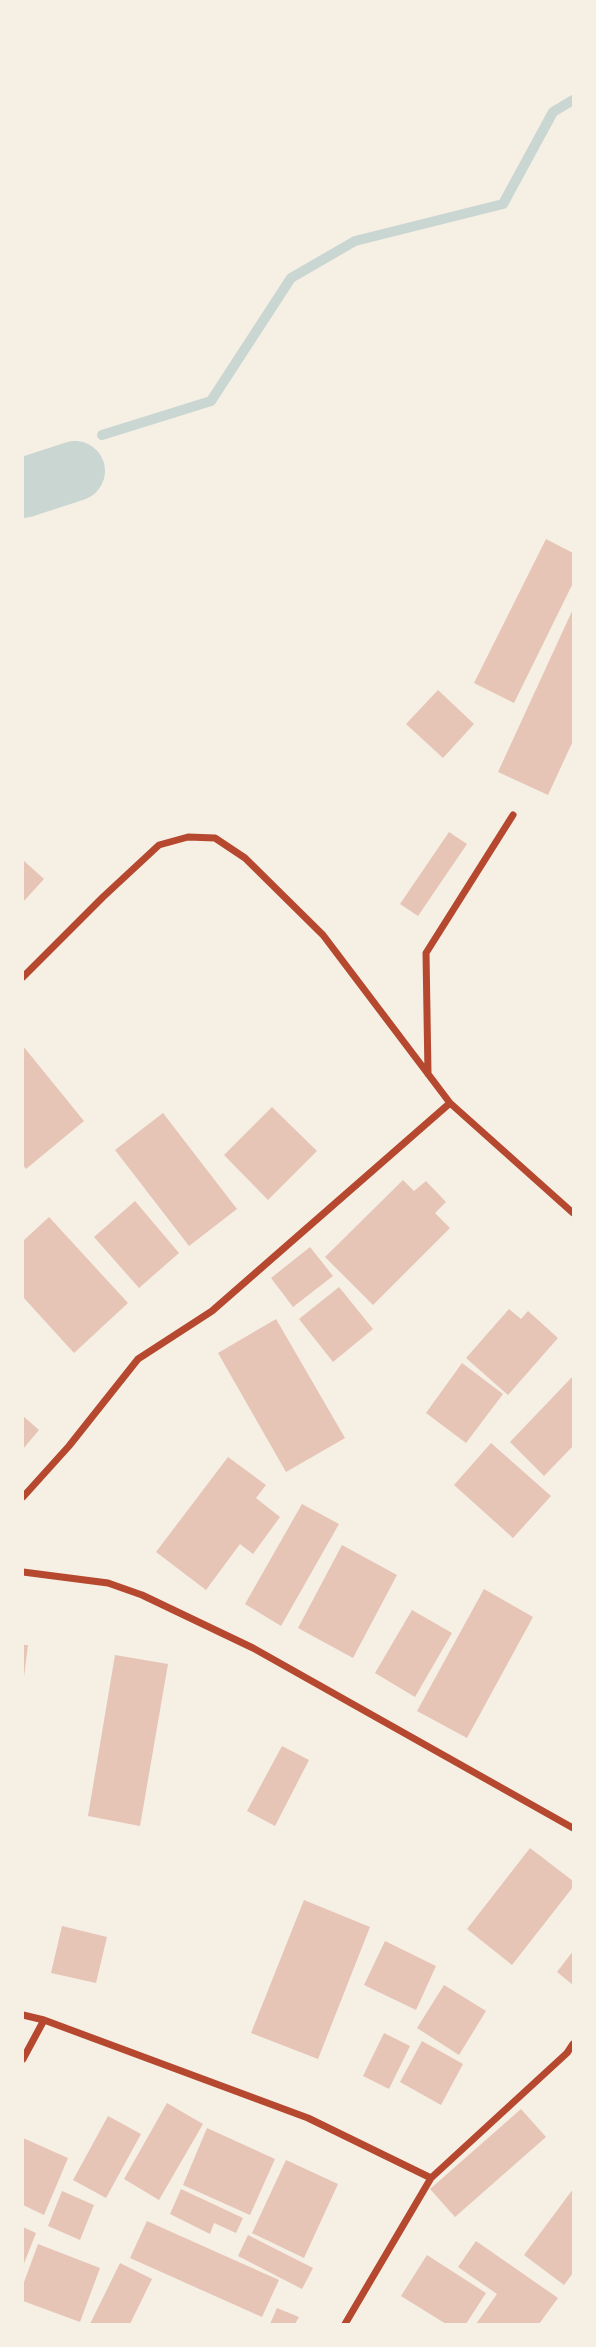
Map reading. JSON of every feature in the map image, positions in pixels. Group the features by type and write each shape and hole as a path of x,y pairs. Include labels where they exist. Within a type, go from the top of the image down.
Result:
{"street":[{"path":"428,1074 426,953 513,815"},
{"path":"23,977 159,845 188,837 215,838 245,858 323,935 450,1103 573,1213"},
{"path":"23,1497 69,1446 138,1359 212,1311 450,1103"},
{"path":"23,1572 108,1583 142,1595 253,1648 573,1828"},
{"path":"23,2015 44,2020 308,2118 431,2178"},
{"path":"23,2059 44,2020"},
{"path":"345,2324 431,2178 567,2053 573,2044"}],"building":[{"path":"546,539 573,553 573,583 514,703 474,683"},
{"path":"573,609 573,741 548,795 498,772"},
{"path":"438,690 474,724 443,758 406,724"},
{"path":"449,832 467,844 418,916 400,904"},
{"path":"23,860 44,879 23,902"},
{"path":"23,1046 84,1121 26,1169 23,1165"},
{"path":"272,1107 317,1151 268,1200 224,1155"},
{"path":"163,1113 237,1209 189,1246 115,1150"},
{"path":"403,1180 414,1191 426,1181 446,1202 435,1213 450,1228 373,1305 325,1257"},
{"path":"135,1201 179,1253 139,1288 94,1237"},
{"path":"49,1217 128,1303 74,1353 23,1297 23,1241"},
{"path":"310,1247 333,1276 293,1307 271,1278"},
{"path":"339,1287 373,1329 333,1362 299,1319"},
{"path":"509,1309 521,1319 528,1311 558,1338 508,1395 466,1358"},
{"path":"276,1319 345,1438 286,1472 218,1353"},
{"path":"462,1363 503,1394 466,1443 426,1413"},
{"path":"573,1376 573,1446 544,1476 510,1442"},
{"path":"23,1416 39,1430 23,1449"},
{"path":"491,1443 551,1496 513,1538 454,1485"},
{"path":"228,1457 266,1485 256,1498 280,1517 253,1554 240,1544 206,1590 156,1552"},
{"path":"302,1504 339,1524 281,1626 245,1604"},
{"path":"342,1545 397,1575 353,1658 298,1628"},
{"path":"484,1589 533,1617 467,1738 417,1711"},
{"path":"412,1610 452,1633 415,1697 375,1673"},
{"path":"23,1645 28,1645 24,1677 23,1677"},
{"path":"115,1655 168,1664 140,1826 88,1816"},
{"path":"282,1746 309,1760 275,1826 247,1811"},
{"path":"530,1848 573,1881 573,1887 512,1965 467,1929"},
{"path":"304,1900 370,1927 318,2059 251,2033"},
{"path":"62,1926 107,1937 96,1983 51,1973"},
{"path":"385,1941 436,1966 416,2010 364,1985"},
{"path":"573,1951 573,1985 557,1972"},
{"path":"444,1985 486,2011 459,2055 417,2028"},
{"path":"384,2033 410,2046 389,2089 363,2076"},
{"path":"422,2041 463,2064 441,2105 400,2082"},
{"path":"167,2103 203,2124 159,2200 124,2179"},
{"path":"521,2109 546,2137 455,2217 430,2189"},
{"path":"108,2116 141,2134 106,2198 73,2180"},
{"path":"207,2128 275,2159 250,2215 183,2185"},
{"path":"23,2138 68,2158 44,2215 23,2205"},
{"path":"286,2160 338,2184 304,2258 252,2233"},
{"path":"181,2189 243,2218 236,2233 214,2223 210,2234 170,2214"},
{"path":"573,2189 573,2273 564,2285 524,2255"},
{"path":"62,2191 94,2205 80,2240 48,2226"},
{"path":"147,2221 279,2280 262,2317 130,2258"},
{"path":"23,2227 36,2233 23,2266"},
{"path":"248,2235 313,2268 302,2289 238,2256"},
{"path":"476,2241 558,2298 539,2324 476,2324 497,2294 458,2267"},
{"path":"38,2244 100,2268 80,2322 23,2301 23,2285"},
{"path":"427,2255 486,2293 466,2324 446,2324 401,2296"},
{"path":"120,2263 152,2279 130,2324 90,2324"},
{"path":"277,2308 299,2317 295,2324 270,2324"}],"waterway":[{"path":"102,435 211,401 291,278 355,241 503,204 553,112 573,100"},
{"path":"23,488 75,471"}]}
